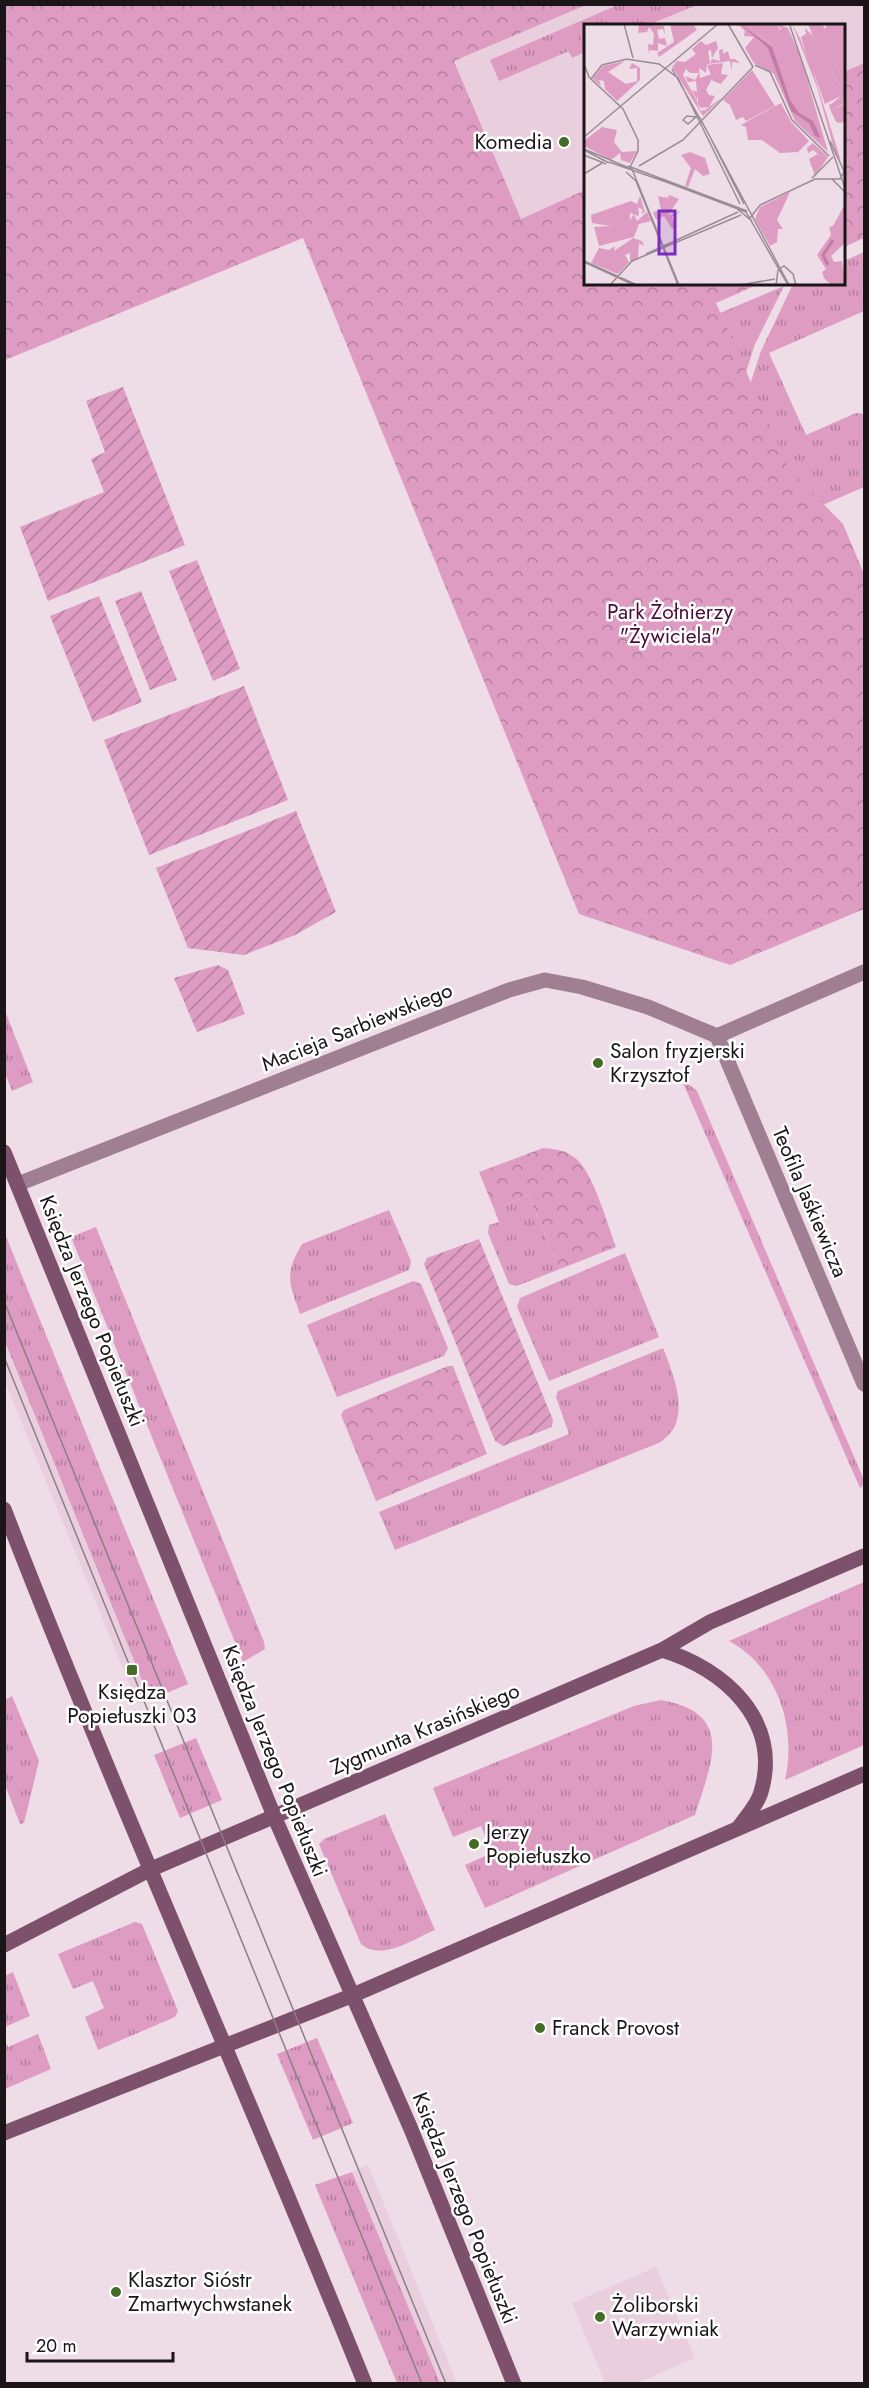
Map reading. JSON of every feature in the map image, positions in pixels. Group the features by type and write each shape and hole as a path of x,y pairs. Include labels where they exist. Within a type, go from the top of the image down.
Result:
{"main road":[{"name":"Księdza Jerzego Popiełuszki","path":"4,1152 274,1816 411,2129 513,2384"},
{"path":"4,1509 149,1870 225,2046 365,2384"},
{"name":"Zygmunta Krasińskiego","path":"4,1945 149,1870 662,1650 710,1622 864,1556"},
{"path":"662,1650 699,1666 725,1683 749,1706 762,1736 764,1768 761,1793 739,1827"},
{"path":"4,2133 351,1996 864,1774"}],"street":[{"path":"717,1036 864,972"},
{"name":"Macieja Sarbiewskiego","path":"18,1184 510,990 545,980 582,987 648,1006 717,1036"},
{"name":"Teofila Jaśkiewicza","path":"717,1036 864,1384"}],"shaded area":[{"path":"586,5 864,5 864,63 845,72 845,24 584,24 584,190 521,219 454,60"},
{"path":"4,1342 150,1700 138,1705 5,1382"},
{"path":"368,2165 457,2383 440,2383 352,2172"},
{"path":"656,2267 695,2358 637,2383 605,2383 572,2303"}],"green space":[{"name":"Park Żołnierzy \"Żywiciela\"","path":"5,4 586,5 454,61 521,219 584,190 584,285 757,285 716,303 789,469 843,524 864,574 864,909 730,965 579,914 303,238 5,360"},
{"path":"620,4 697,5 650,24 584,24 584,52 572,58 569,51 499,81 490,60"},
{"path":"864,63 864,238 845,247 845,72"},
{"path":"864,252 864,311 769,353 806,435 856,413 864,414 864,487 761,532 745,400 761,351 793,285 845,285 845,261"},
{"path":"784,286 755,344 738,397 617,356"},
{"path":"123,387 185,545 48,601 20,527 104,492 91,459 105,452 86,401"},
{"path":"197,560 240,669 213,681 169,571"},
{"path":"141,591 177,680 150,690 115,601"},
{"path":"99,596 142,702 93,722 50,616"},
{"path":"244,686 288,800 149,855 104,740"},
{"path":"296,811 336,912 295,935 244,955 188,948 156,868"},
{"path":"218,965 228,970 245,1014 197,1032 174,978"},
{"path":"5,1011 33,1082 12,1091 5,1073"},
{"path":"683,1083 687,1083 697,1091 864,1480 864,1485 860,1488"},
{"path":"543,1148 567,1153 581,1164 593,1185 616,1247 560,1269 528,1195 494,1209 479,1172"},
{"path":"528,1195 560,1269 517,1286 509,1284 488,1233 489,1225 499,1222 494,1209"},
{"path":"389,1210 411,1261 409,1270 300,1314 290,1279 296,1255 302,1244"},
{"path":"96,1227 264,1642 265,1649 243,1662 71,1237"},
{"path":"5,1234 188,1684 150,1700 5,1342"},
{"path":"479,1239 553,1420 552,1427 503,1446 495,1441 424,1264 427,1258"},
{"path":"625,1253 659,1337 549,1381 517,1307 520,1298"},
{"path":"413,1281 421,1284 448,1348 444,1356 337,1397 307,1325"},
{"path":"663,1348 676,1387 679,1408 674,1428 661,1442 395,1550 379,1512 569,1434 556,1397 558,1391"},
{"path":"448,1366 453,1366 487,1454 376,1501 341,1415 344,1410"},
{"path":"864,1582 864,1745 785,1780 788,1740 780,1701 760,1666 746,1652 729,1641"},
{"path":"12,1696 39,1761 24,1823 20,1824 5,1785 5,1700"},
{"path":"661,1700 685,1707 700,1716 709,1729 712,1743 711,1760 695,1815 485,1908 465,1865 492,1853 481,1826 453,1837 433,1788 634,1706"},
{"path":"196,1738 222,1800 180,1818 154,1755"},
{"path":"385,1814 435,1930 397,1947 378,1951 361,1944 319,1844 324,1839"},
{"path":"135,1922 142,1924 178,2011 175,2017 98,2050 85,2017 104,2008 93,1981 73,1989 58,1954"},
{"path":"13,1972 30,2016 5,2027 5,1976"},
{"path":"38,2034 51,2069 5,2089 5,2041 8,2047"},
{"path":"317,2038 353,2123 313,2140 277,2054"},
{"path":"352,2172 440,2383 397,2383 315,2185"}],"tram line":[{"path":"4,1301 446,2384"},
{"path":"4,1357 422,2384"}],"place":[{"name":"Komedia","path":"564,142"},
{"name":"Salon fryzjerski Krzysztof","path":"598,1063"},
{"name":"Księdza Popiełuszki 03","path":"132,1670"},
{"name":"Jerzy Popiełuszko","path":"474,1844"},
{"name":"Franck Provost","path":"540,2028"},
{"name":"Klasztor Sióstr Zmartwychwstanek","path":"116,2292"},
{"name":"Żoliborski Warzywniak","path":"600,2317"}]}
